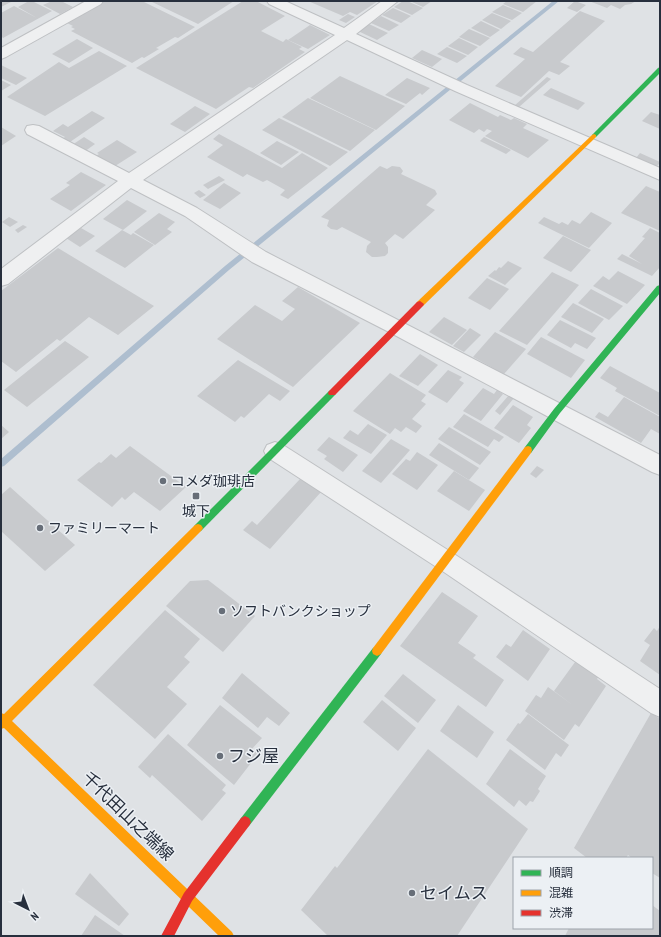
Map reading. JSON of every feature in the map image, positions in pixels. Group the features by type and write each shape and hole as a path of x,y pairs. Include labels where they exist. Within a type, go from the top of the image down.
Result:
{"street":[{"path":"1,54 96,1"},
{"path":"274,1 461,88 660,174"},
{"path":"1,279 132,180 392,1"},
{"path":"1,730 2,719 275,450 396,326 588,142 660,69"},
{"path":"33,130 132,180 191,212 249,250 660,466"},
{"path":"167,936 188,897 446,561 557,412 660,288"},
{"path":"275,450 446,561 660,704"},
{"name":"千代田山之端線","path":"2,719 228,936"}],"building":[{"path":"1,1 13,1 1,7"},
{"path":"29,1 52,11 3,38 1,36 1,13 14,6 37,18 18,7"},
{"path":"52,1 61,1 73,7 60,14 43,5"},
{"path":"103,1 142,1 195,27 178,38 175,37 156,48 159,49 144,58 142,57 132,63 71,31 75,29 71,27 73,26 65,22"},
{"path":"150,1 234,1 198,24"},
{"path":"243,1 256,1 285,16 261,31 283,42 286,39 302,47 299,49 305,52 253,88 249,87 216,109 136,68"},
{"path":"308,1 378,1 357,15 350,12 343,16"},
{"path":"403,1 407,1 423,8 412,15 394,7"},
{"path":"410,1 432,1 423,7"},
{"path":"507,1 537,1 523,12 503,4"},
{"path":"575,1 586,5 577,12 567,8"},
{"path":"589,1 636,1 625,5 620,9 611,5 607,8"},
{"path":"503,5 522,13 512,20 492,12"},
{"path":"393,8 411,16 401,23 382,15"},
{"path":"580,11 605,21 560,62 570,66 559,75 549,71 521,97 495,86 525,59 513,54 521,47 533,52"},
{"path":"492,13 511,21 501,29 482,20"},
{"path":"348,14 355,17 346,23 339,20"},
{"path":"381,16 399,25 389,31 371,23"},
{"path":"481,21 500,30 490,37 471,28"},
{"path":"369,24 388,33 377,40 358,31"},
{"path":"310,25 330,35 308,49 288,40"},
{"path":"469,29 490,38 480,46 459,37"},
{"path":"459,38 478,47 468,55 448,46"},
{"path":"77,39 93,48 69,63 52,54"},
{"path":"447,47 467,56 457,63 437,54"},
{"path":"422,50 442,59 432,67 412,58"},
{"path":"99,51 127,66 45,116 7,97 59,62 69,68"},
{"path":"1,65 27,78 16,85 1,78"},
{"path":"340,76 405,106 376,130 310,98"},
{"path":"547,77 551,79 519,107 514,106"},
{"path":"407,78 430,88 422,95 420,93 406,104 385,95"},
{"path":"1,80 11,85 1,91"},
{"path":"551,88 585,103 578,110 543,95"},
{"path":"308,98 375,130 350,151 282,117"},
{"path":"470,103 498,117 500,115 511,120 514,118 527,124 523,128 549,140 528,158 485,136 492,131 487,129 484,132 479,129 474,133 449,120"},
{"path":"195,106 210,114 185,132 170,124"},
{"path":"92,111 105,118 67,144 60,140 65,137 53,131 63,124 68,127"},
{"path":"651,112 660,115 660,129 642,121"},
{"path":"279,118 348,152 330,166 262,130"},
{"path":"1,127 16,136 1,146"},
{"path":"219,134 282,168 302,153 328,168 288,199 280,195 285,190 267,180 263,182 247,174 243,177 207,157 223,145 213,139"},
{"path":"84,137 95,144 84,152 72,145"},
{"path":"484,137 511,150 506,154 480,141"},
{"path":"117,140 137,152 112,168 94,157 99,154 97,153"},
{"path":"277,141 299,152 281,165 260,153"},
{"path":"640,153 660,163 656,167 636,158"},
{"path":"380,166 387,169 392,166 400,167 403,171 401,174 435,190 437,194 426,205 435,210 403,239 395,234 385,243 388,247 388,253 385,256 372,257 366,252 367,246 371,242 342,227 337,230 331,229 327,226 329,220 321,217"},
{"path":"81,172 106,185 71,211 50,199 70,185 66,183"},
{"path":"219,176 225,180 208,189 203,185"},
{"path":"224,183 241,193 220,209 203,200"},
{"path":"646,186 660,192 660,231 621,213"},
{"path":"199,190 206,195 200,198 194,193"},
{"path":"127,200 147,211 123,230 103,219"},
{"path":"591,212 612,223 589,248 538,223 544,217 559,224 562,222 568,225 572,220 580,224"},
{"path":"159,213 175,222 167,229 172,232 155,245 134,232"},
{"path":"9,217 18,222 10,227 2,222"},
{"path":"23,225 27,227 18,233 15,230"},
{"path":"81,228 95,236 80,247 66,238"},
{"path":"650,228 660,233 660,267 652,276 617,259 622,254 642,264 629,256 645,238 642,237"},
{"path":"122,230 131,235 133,233 154,245 125,268 95,251"},
{"path":"563,236 591,250 571,272 543,258"},
{"path":"58,248 154,306 118,335 89,317 60,341 57,339 16,372 1,361 1,291"},
{"path":"508,261 522,268 505,285 488,276 499,267 501,268"},
{"path":"618,271 645,285 627,304 593,286 603,276 609,280"},
{"path":"552,272 579,285 527,345 499,331"},
{"path":"487,278 509,289 490,310 468,298"},
{"path":"298,287 360,323 293,387 217,339 255,305 282,321 295,309 282,301"},
{"path":"591,289 623,306 609,320 578,303"},
{"path":"573,303 604,319 592,333 561,317"},
{"path":"444,317 467,330 452,345 429,332"},
{"path":"560,320 596,338 587,349 575,343 571,348 547,335"},
{"path":"470,328 481,335 464,352 453,346"},
{"path":"495,332 526,349 504,374 473,357"},
{"path":"541,337 585,360 571,378 527,354"},
{"path":"65,341 89,357 27,407 4,390"},
{"path":"420,354 438,365 418,386 399,376"},
{"path":"238,360 290,391 280,401 269,394 244,418 241,416 235,422 197,396"},
{"path":"610,366 660,393 660,416 615,391 617,388 600,378"},
{"path":"448,370 462,377 459,380 464,383 447,403 428,392"},
{"path":"390,373 426,395 421,401 426,404 412,419 422,426 416,433 406,427 401,432 395,428 390,434 353,411"},
{"path":"483,388 494,394 497,390 503,394 481,421 463,411"},
{"path":"509,395 514,398 500,415 495,411"},
{"path":"624,397 660,417 660,434 651,429 641,443 595,417 599,412 608,417"},
{"path":"513,405 533,417 527,425 531,428 519,443 494,428"},
{"path":"464,414 504,437 499,442 494,439 488,447 453,427"},
{"path":"368,424 387,435 371,454 343,438 350,430 358,435"},
{"path":"1,425 9,432 1,439"},
{"path":"449,427 491,452 480,465 438,439"},
{"path":"329,437 358,455 343,472 324,459 327,456 317,450"},
{"path":"391,439 410,450 381,483 362,471"},
{"path":"439,443 479,468 469,480 429,455"},
{"path":"130,446 186,487 160,511 134,492 125,500 122,497 112,507 77,480 111,454 116,458"},
{"path":"417,452 438,465 417,490 392,474 406,459 410,461"},
{"path":"537,466 544,470 536,478 530,474"},
{"path":"454,471 485,490 469,511 437,491"},
{"path":"300,479 321,492 270,549 243,530 252,521 257,525"},
{"path":"10,487 75,545 45,571 1,531 1,495"},
{"path":"208,580 255,616 223,652 166,606 190,581"},
{"path":"442,592 478,616 458,643 476,655 473,658 504,680 486,707 400,646"},
{"path":"165,610 200,639 184,657 190,662 167,687 187,704 155,739 93,685"},
{"path":"660,626 660,675 640,661 650,645 644,641 654,628 657,631"},
{"path":"523,630 550,649 528,681 496,657 506,644 511,647"},
{"path":"578,658 600,674 597,679 606,686 579,727 575,724 564,740 525,711 536,695 541,698 548,687 574,706 554,691"},
{"path":"242,673 290,713 279,726 267,717 258,728 222,698"},
{"path":"403,674 436,700 418,723 384,696"},
{"path":"382,700 416,728 398,751 363,722"},
{"path":"220,705 262,738 252,749 258,754 234,785 187,745"},
{"path":"458,705 494,732 477,758 440,731"},
{"path":"651,713 660,719 660,878 653,874 653,857 631,857 628,855 627,857 586,857 574,848"},
{"path":"528,714 569,745 561,757 556,753 545,770 506,740 518,723 520,724"},
{"path":"168,734 226,785 222,790 226,793 202,821 152,775 150,778 138,767"},
{"path":"428,749 528,829 457,936 328,936 301,910 335,866 337,868"},
{"path":"510,749 546,776 538,789 540,791 533,802 530,801 526,806 519,800 514,807 486,784"},
{"path":"90,873 129,914 119,926 75,894"},
{"path":"653,906 660,911 660,936 565,936 568,929 653,929"},
{"path":"95,915 125,936 81,936"}],"waterway":[{"path":"1,464 227,268 556,1"}],"traffic: fast":[{"path":"594,136 660,69"},
{"path":"528,450 557,411 660,288"},
{"path":"198,528 332,393"},
{"path":"245,822 377,651"}],"traffic: slow":[{"path":"420,304 594,136"},
{"path":"377,651 528,450"},
{"path":"1,724 198,528"},
{"path":"1,718 228,936"}],"traffic: jam":[{"path":"332,393 420,304"},
{"path":"167,936 188,897 245,822"}],"place":[{"name":"コメダ珈琲店","path":"163,481"},
{"name":"城下","path":"196,496"},
{"name":"ファミリーマート","path":"40,528"},
{"name":"ソフトバンクショップ","path":"222,611"},
{"name":"フジ屋","path":"220,756"},
{"name":"セイムス","path":"412,893"}]}
